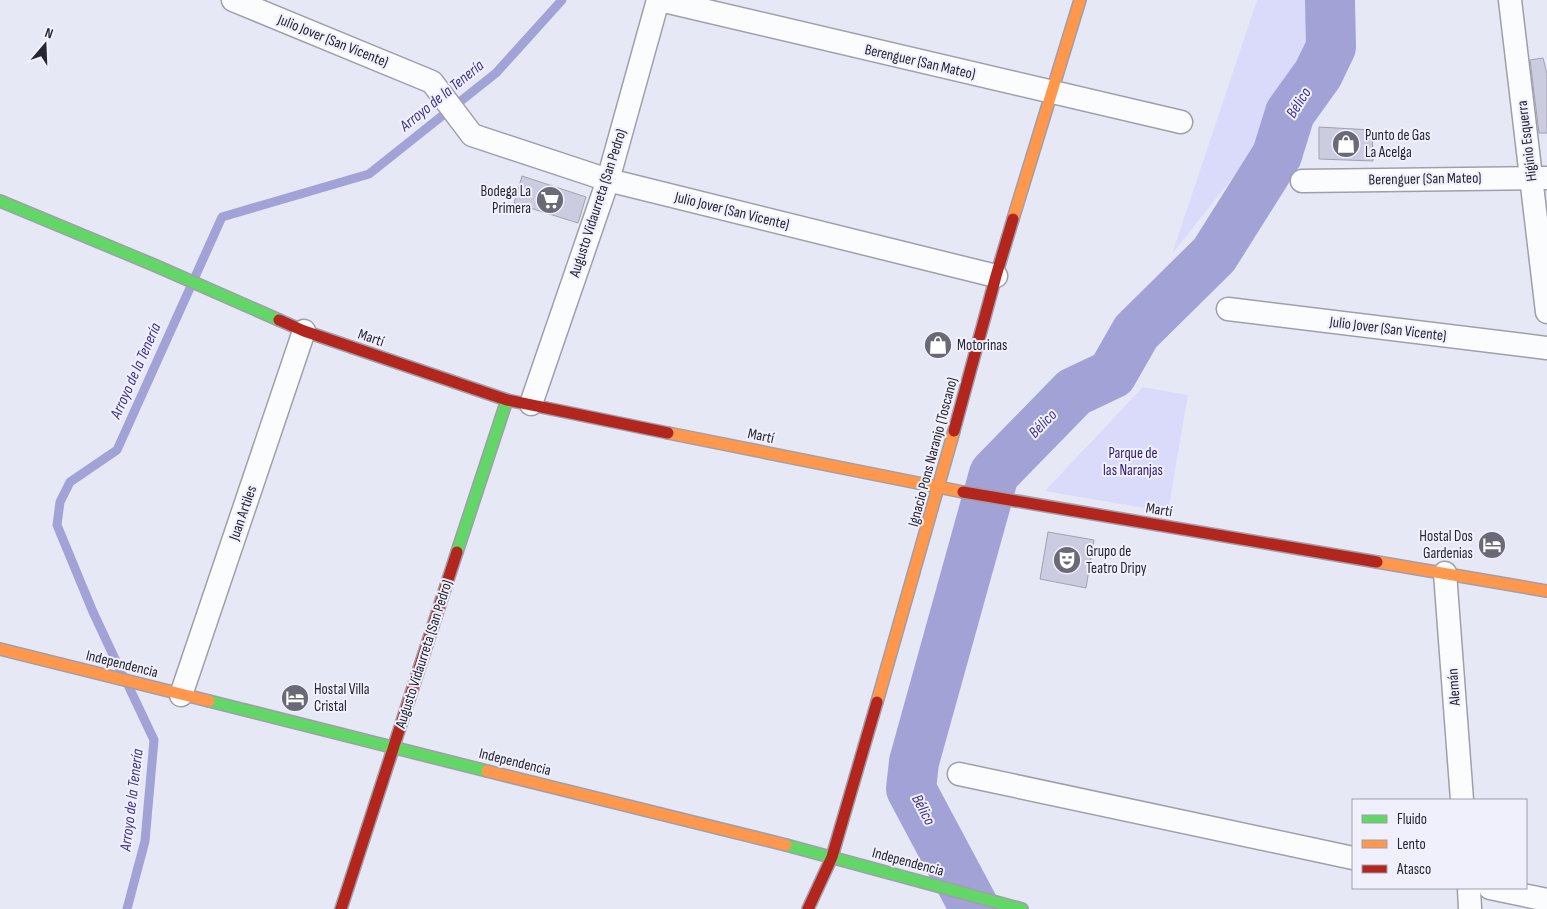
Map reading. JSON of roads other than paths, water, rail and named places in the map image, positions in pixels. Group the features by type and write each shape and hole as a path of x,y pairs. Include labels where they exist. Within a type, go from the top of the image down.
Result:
{"street":[{"name":"Julio Jover (San Vicente)","path":"233,0 279,9 432,82 472,134 608,180 996,276"},
{"name":"Berenguer (San Mateo)","path":"659,0 1181,122"},
{"name":"Augusto Vidaurreta (San Pedro)","path":"531,404 608,180 659,0"},
{"name":"Ignacio Pons Naranjo (Toscano)","path":"808,909 832,857 939,488 996,276 1080,0"},
{"name":"Higinio Esquerra","path":"1510,0 1539,178 1547,312"},
{"name":"Berenguer (San Mateo)","path":"1302,181 1539,178"},
{"name":"Martí","path":"0,201 154,265 304,331 507,400 958,492 1547,591"},
{"name":"Julio Jover (San Vicente)","path":"1228,309 1547,348"},
{"name":"Juan Artiles","path":"182,695 304,331"},
{"name":"Augusto Vidaurreta (San Pedro)","path":"341,909 507,400"},
{"name":"Alemán","path":"1445,573 1462,799"},
{"name":"Independencia","path":"0,649 832,857 1016,908"},
{"path":"959,774 1352,858"},
{"path":"1469,889 1470,909"},
{"path":"1495,889 1547,900"}],"waterway":[{"name":"Arroyo de la Tenería","path":"122,674 93,612 57,525 60,502 70,482 117,450 222,217 369,174 496,73 562,0"},
{"name":"Bélico","path":"975,909 911,789 914,762 994,474 1074,392 1112,374 1136,332 1214,255 1277,155 1290,113 1318,74 1331,47 1330,0"},
{"name":"Arroyo de la Tenería","path":"127,909 145,841 154,740 128,685"}],"place":[{"name":"Punto de Gas La Acelga","path":"1346,144"},
{"name":"Bodega La Primera","path":"550,200"},
{"name":"Motorinas","path":"938,345"},
{"name":"Hostal Dos Gardenias","path":"1492,545"},
{"name":"Grupo de Teatro Dripy","path":"1067,560"},
{"name":"Hostal Villa Cristal","path":"295,698"}],"park label":[{"name":"Parque de las Naranjas","path":"1133,462"}]}
